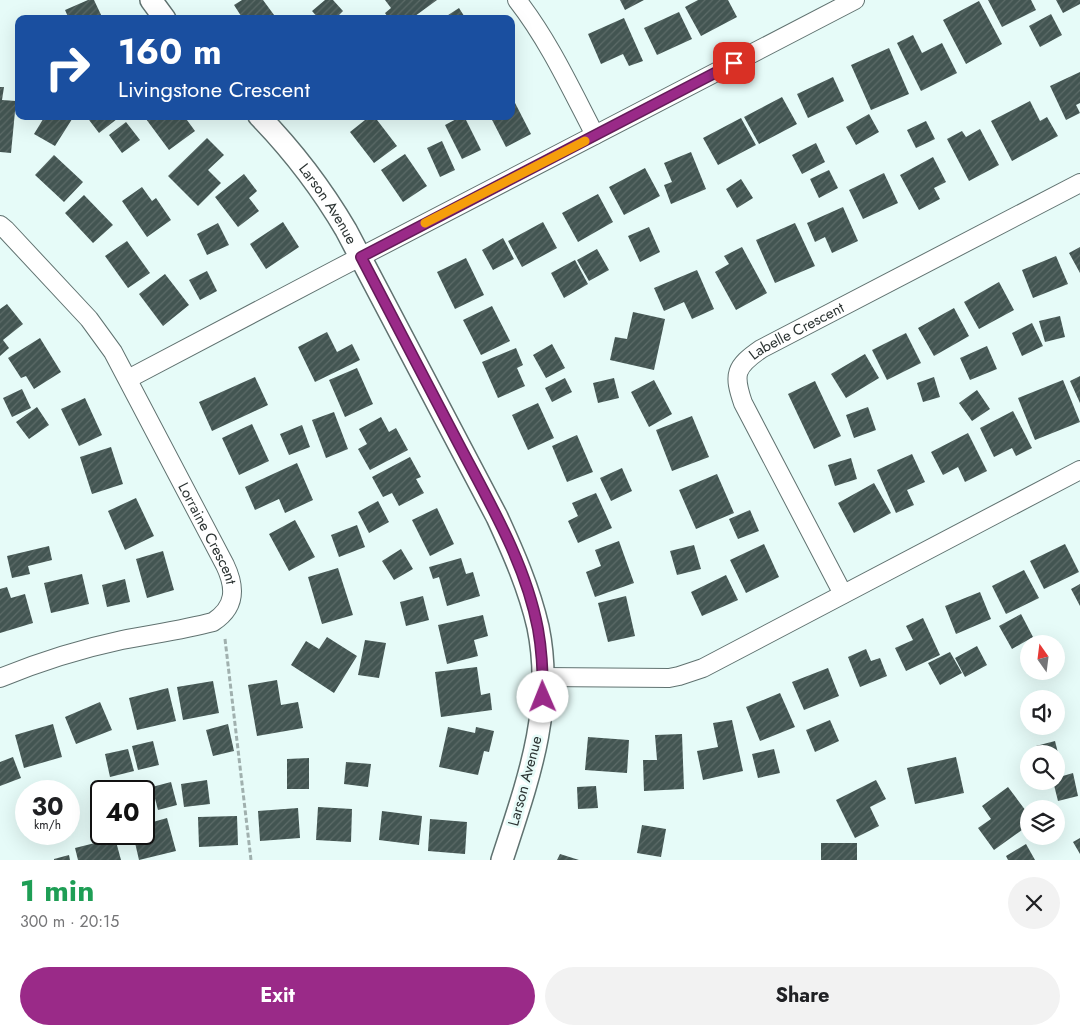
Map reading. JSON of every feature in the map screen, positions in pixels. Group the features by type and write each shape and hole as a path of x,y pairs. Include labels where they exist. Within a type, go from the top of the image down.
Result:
{"street":[{"path":"151,0 162,15"},
{"path":"517,0 544,37 596,135"},
{"path":"128,379 855,0"},
{"name":"Larson Avenue","path":"263,120 308,174 340,219 496,517 518,565 532,604 540,643 543,677 542,704 533,760 502,860"},
{"name":"Labelle Crescent","path":"842,594 743,404 738,382 738,373 741,365 760,349 1080,183"},
{"name":"Lorraine Crescent","path":"0,225 98,330 113,352 230,576 233,595 228,608 213,622 120,640 54,658 0,678"},
{"path":"543,677 669,678 703,668 1080,470"}],"path":[{"path":"226,639 251,860"}],"building":[{"path":"88,0 94,0 101,15 67,15 65,10"},
{"path":"242,0 263,0 274,15 240,15 234,5"},
{"path":"325,0 333,0 343,11 339,15 316,15 312,11"},
{"path":"385,0 437,0 416,15 386,15 385,13 391,8"},
{"path":"620,0 644,0 625,10"},
{"path":"698,0 728,0 737,17 701,36 685,7"},
{"path":"988,0 1031,0 1036,10 1002,27"},
{"path":"1056,0 1080,0 1080,4 1063,13"},
{"path":"979,1 1002,44 966,64 943,20"},
{"path":"459,8 463,15 448,15"},
{"path":"679,12 692,39 657,55 644,28"},
{"path":"1051,14 1062,35 1040,47 1029,26"},
{"path":"624,18 643,61 629,66 623,54 601,64 588,34"},
{"path":"913,35 922,53 942,43 957,73 921,91 897,43"},
{"path":"889,48 909,94 871,110 851,65"},
{"path":"1080,72 1080,103 1076,105 1080,113 1066,120 1050,86"},
{"path":"833,77 844,101 808,118 797,94"},
{"path":"0,87 4,87 2,100 15,101 15,111 11,153 0,152"},
{"path":"782,97 797,124 759,144 744,117"},
{"path":"1030,101 1040,121 1047,117 1058,136 1012,161 991,121"},
{"path":"515,103 531,134 506,147 492,120 515,120"},
{"path":"869,114 879,132 856,145 846,127"},
{"path":"741,118 756,145 718,165 703,138"},
{"path":"43,120 71,120 55,146 34,134"},
{"path":"89,120 116,120 99,133"},
{"path":"147,120 187,120 195,131 169,150"},
{"path":"365,120 377,120 397,146 374,163 350,132"},
{"path":"454,120 466,120 481,150 462,159 445,125"},
{"path":"926,121 935,139 916,148 907,130"},
{"path":"126,122 140,140 122,153 109,135"},
{"path":"980,129 999,165 969,181 947,139 962,131 966,137"},
{"path":"207,138 224,155 208,170 221,183 198,206 168,176"},
{"path":"442,141 455,170 440,177 427,148"},
{"path":"816,143 825,162 802,174 792,155"},
{"path":"691,152 706,189 671,204 664,185 672,182 664,163"},
{"path":"405,154 427,186 403,202 381,170"},
{"path":"54,155 83,182 64,202 35,175"},
{"path":"933,157 946,182 934,188 940,199 919,210 900,175"},
{"path":"645,168 660,196 624,215 609,187"},
{"path":"829,170 838,188 819,198 810,179"},
{"path":"884,173 898,203 863,219 849,190"},
{"path":"244,174 257,191 249,198 259,211 238,227 215,197"},
{"path":"741,179 753,198 737,208 726,189"},
{"path":"142,187 152,201 156,198 171,220 147,237 122,201"},
{"path":"598,194 613,222 578,242 562,213"},
{"path":"84,195 113,225 93,243 65,213"},
{"path":"843,207 858,241 832,253 825,237 815,242 807,223"},
{"path":"283,222 299,247 266,269 250,244"},
{"path":"543,222 557,248 522,267 508,241"},
{"path":"218,223 229,245 207,255 197,234"},
{"path":"795,223 815,266 775,283 756,240"},
{"path":"649,227 660,252 640,262 628,236"},
{"path":"503,238 514,259 493,270 482,250"},
{"path":"127,241 150,273 128,288 105,256"},
{"path":"742,247 767,293 736,310 715,272 729,264 724,256"},
{"path":"1080,247 1080,273 1069,253"},
{"path":"597,249 609,270 589,281 577,260"},
{"path":"1056,256 1068,284 1033,298 1022,270"},
{"path":"466,258 484,295 455,309 437,272"},
{"path":"575,260 588,284 564,298 551,273"},
{"path":"697,270 714,309 692,319 684,302 664,311 654,288"},
{"path":"207,271 217,291 200,300 189,280"},
{"path":"165,274 189,305 163,326 139,294"},
{"path":"999,282 1014,310 979,329 964,302"},
{"path":"7,304 23,324 3,340 9,348 0,356 0,309"},
{"path":"492,306 510,341 481,355 463,320"},
{"path":"954,308 969,336 934,356 918,328"},
{"path":"633,312 665,319 654,370 610,360 615,337 627,339"},
{"path":"1060,316 1065,337 1045,342 1039,321"},
{"path":"1032,323 1043,346 1022,356 1012,333"},
{"path":"327,332 337,352 352,344 360,360 315,382 298,347"},
{"path":"906,333 921,363 887,380 872,350"},
{"path":"40,338 61,372 34,389 26,376 21,378 8,358"},
{"path":"552,344 565,368 546,378 533,355"},
{"path":"987,346 997,369 970,380 960,358"},
{"path":"516,348 523,365 517,368 525,386 498,398 482,362"},
{"path":"865,354 879,378 846,398 831,374"},
{"path":"357,368 373,404 345,417 329,380"},
{"path":"1080,376 1080,403 1070,381"},
{"path":"255,377 268,405 212,431 199,402"},
{"path":"934,377 940,397 923,402 917,383"},
{"path":"565,378 572,392 552,402 545,388"},
{"path":"614,378 619,398 598,403 593,383"},
{"path":"654,380 672,414 649,427 631,392"},
{"path":"1063,380 1080,422 1035,440 1018,398"},
{"path":"815,381 841,436 814,449 788,394"},
{"path":"22,389 31,408 12,417 3,398"},
{"path":"977,390 990,409 972,421 959,403"},
{"path":"85,398 102,435 79,446 61,409"},
{"path":"538,403 554,438 528,450 512,415"},
{"path":"37,407 49,425 29,439 16,422"},
{"path":"868,407 876,430 854,438 846,415"},
{"path":"1013,411 1032,448 1016,456 1012,448 994,457 980,428"},
{"path":"334,412 348,449 326,458 312,420"},
{"path":"692,416 709,457 672,471 656,430"},
{"path":"381,417 389,432 396,428 408,450 370,470 358,449 367,444 359,429"},
{"path":"252,424 269,461 239,475 222,438"},
{"path":"302,425 310,447 289,455 280,434"},
{"path":"968,433 987,471 965,482 958,467 943,475 931,452"},
{"path":"577,435 593,472 567,482 552,446"},
{"path":"111,447 123,484 92,494 80,457"},
{"path":"912,454 925,482 907,490 914,505 896,513 877,470"},
{"path":"410,457 421,477 416,479 424,493 399,506 392,493 383,497 372,477"},
{"path":"851,458 857,479 835,486 828,465"},
{"path":"297,463 313,500 285,513 279,499 255,510 245,487"},
{"path":"622,468 632,491 611,501 600,478"},
{"path":"717,474 734,513 696,529 679,490"},
{"path":"874,483 891,513 854,533 838,503"},
{"path":"596,493 612,528 578,543 568,521 578,516 572,503"},
{"path":"136,498 154,536 125,550 108,511"},
{"path":"378,501 389,522 369,533 358,512"},
{"path":"437,508 454,544 430,556 412,520"},
{"path":"750,510 759,531 738,539 729,519"},
{"path":"295,520 315,557 289,571 269,534"},
{"path":"357,525 365,547 339,557 331,535"},
{"path":"619,541 634,583 595,597 586,572 601,566 595,550"},
{"path":"764,544 779,577 746,593 730,560"},
{"path":"1065,544 1079,572 1044,589 1030,561"},
{"path":"694,545 701,569 677,575 670,551"},
{"path":"49,546 52,560 28,566 30,574 12,578 7,556"},
{"path":"401,549 413,569 394,580 382,561"},
{"path":"163,551 174,590 147,598 136,559"},
{"path":"461,558 466,574 473,572 480,596 447,606 439,577 433,579 429,567"},
{"path":"338,568 353,615 322,624 308,577"},
{"path":"1024,570 1039,598 1006,614 992,586"},
{"path":"82,574 89,604 51,613 44,583"},
{"path":"726,575 738,600 702,616 691,592"},
{"path":"125,579 130,602 107,607 102,585"},
{"path":"1080,584 1080,606 1071,589"},
{"path":"7,587 11,598 25,594 33,623 0,633 0,589"},
{"path":"980,592 991,619 956,634 945,606"},
{"path":"423,596 429,620 406,626 400,602"},
{"path":"626,596 635,636 608,642 598,603"},
{"path":"1021,614 1032,635 1020,635 1020,644 1012,649 999,626"},
{"path":"483,615 488,636 474,640 478,656 447,664 438,625"},
{"path":"923,618 940,655 906,671 895,648 913,640 906,626"},
{"path":"327,637 357,656 334,693 291,665 306,641 319,649"},
{"path":"365,640 386,643 379,678 358,675"},
{"path":"977,646 987,665 965,677 955,658"},
{"path":"866,649 871,661 880,658 887,676 860,687 848,657"},
{"path":"950,652 962,673 940,685 928,663"},
{"path":"477,667 481,695 490,693 492,710 441,717 435,672"},
{"path":"828,668 839,696 804,710 792,682"},
{"path":"277,680 281,705 298,702 303,728 257,736 248,685"},
{"path":"213,681 219,713 183,720 177,687"},
{"path":"168,688 176,721 137,730 129,698"},
{"path":"780,693 795,727 760,741 746,707"},
{"path":"100,702 112,730 76,744 65,717"},
{"path":"732,720 743,771 703,780 697,751 718,747 713,723"},
{"path":"830,720 839,741 815,752 806,730"},
{"path":"53,724 62,757 24,768 15,735"},
{"path":"228,724 234,751 213,756 206,730"},
{"path":"448,727 475,733 476,727 494,731 489,752 484,751 478,775 439,767"},
{"path":"682,734 684,789 644,791 643,760 657,760 655,735"},
{"path":"588,737 629,740 627,773 585,770"},
{"path":"153,741 159,765 138,770 132,746"},
{"path":"1055,741 1056,745 1040,745"},
{"path":"128,749 134,771 110,777 105,754"},
{"path":"774,749 780,773 758,778 752,754"},
{"path":"13,757 21,778 0,786 0,762"},
{"path":"956,757 964,793 915,804 907,768"},
{"path":"309,758 309,789 287,789 287,759"},
{"path":"346,762 371,764 368,787 344,784"},
{"path":"1073,773 1078,796 1058,800 1055,790 1065,790 1065,775"},
{"path":"207,780 210,804 184,807 181,784"},
{"path":"876,780 886,799 870,807 879,826 855,838 836,800"},
{"path":"171,782 177,805 158,810 155,798 155,786"},
{"path":"596,786 598,808 578,809 577,787"},
{"path":"1008,787 1020,803 1020,831 994,850 978,828 991,819 982,806"},
{"path":"318,807 352,809 351,842 316,840"},
{"path":"298,808 300,838 260,841 258,811"},
{"path":"382,811 422,816 419,845 379,840"},
{"path":"237,816 238,845 199,847 198,817"},
{"path":"167,818 176,851 139,860 136,845 155,845 155,821"},
{"path":"430,819 467,822 465,854 428,851"},
{"path":"642,825 666,829 661,857 637,853"},
{"path":"1080,838 1080,854 1073,842"},
{"path":"821,843 857,843 857,860 821,860"},
{"path":"90,844 117,845 121,860 78,860 75,848"},
{"path":"1027,845 1035,860 1008,860 1006,856"},
{"path":"560,854 579,860 557,860"},
{"path":"69,855 70,860 54,860 54,859"}],"slow traffic":[{"path":"425,223 585,141"}],"route":[{"path":"543,697 538,628 532,604 518,565 496,517 361,257 734,63"}]}
